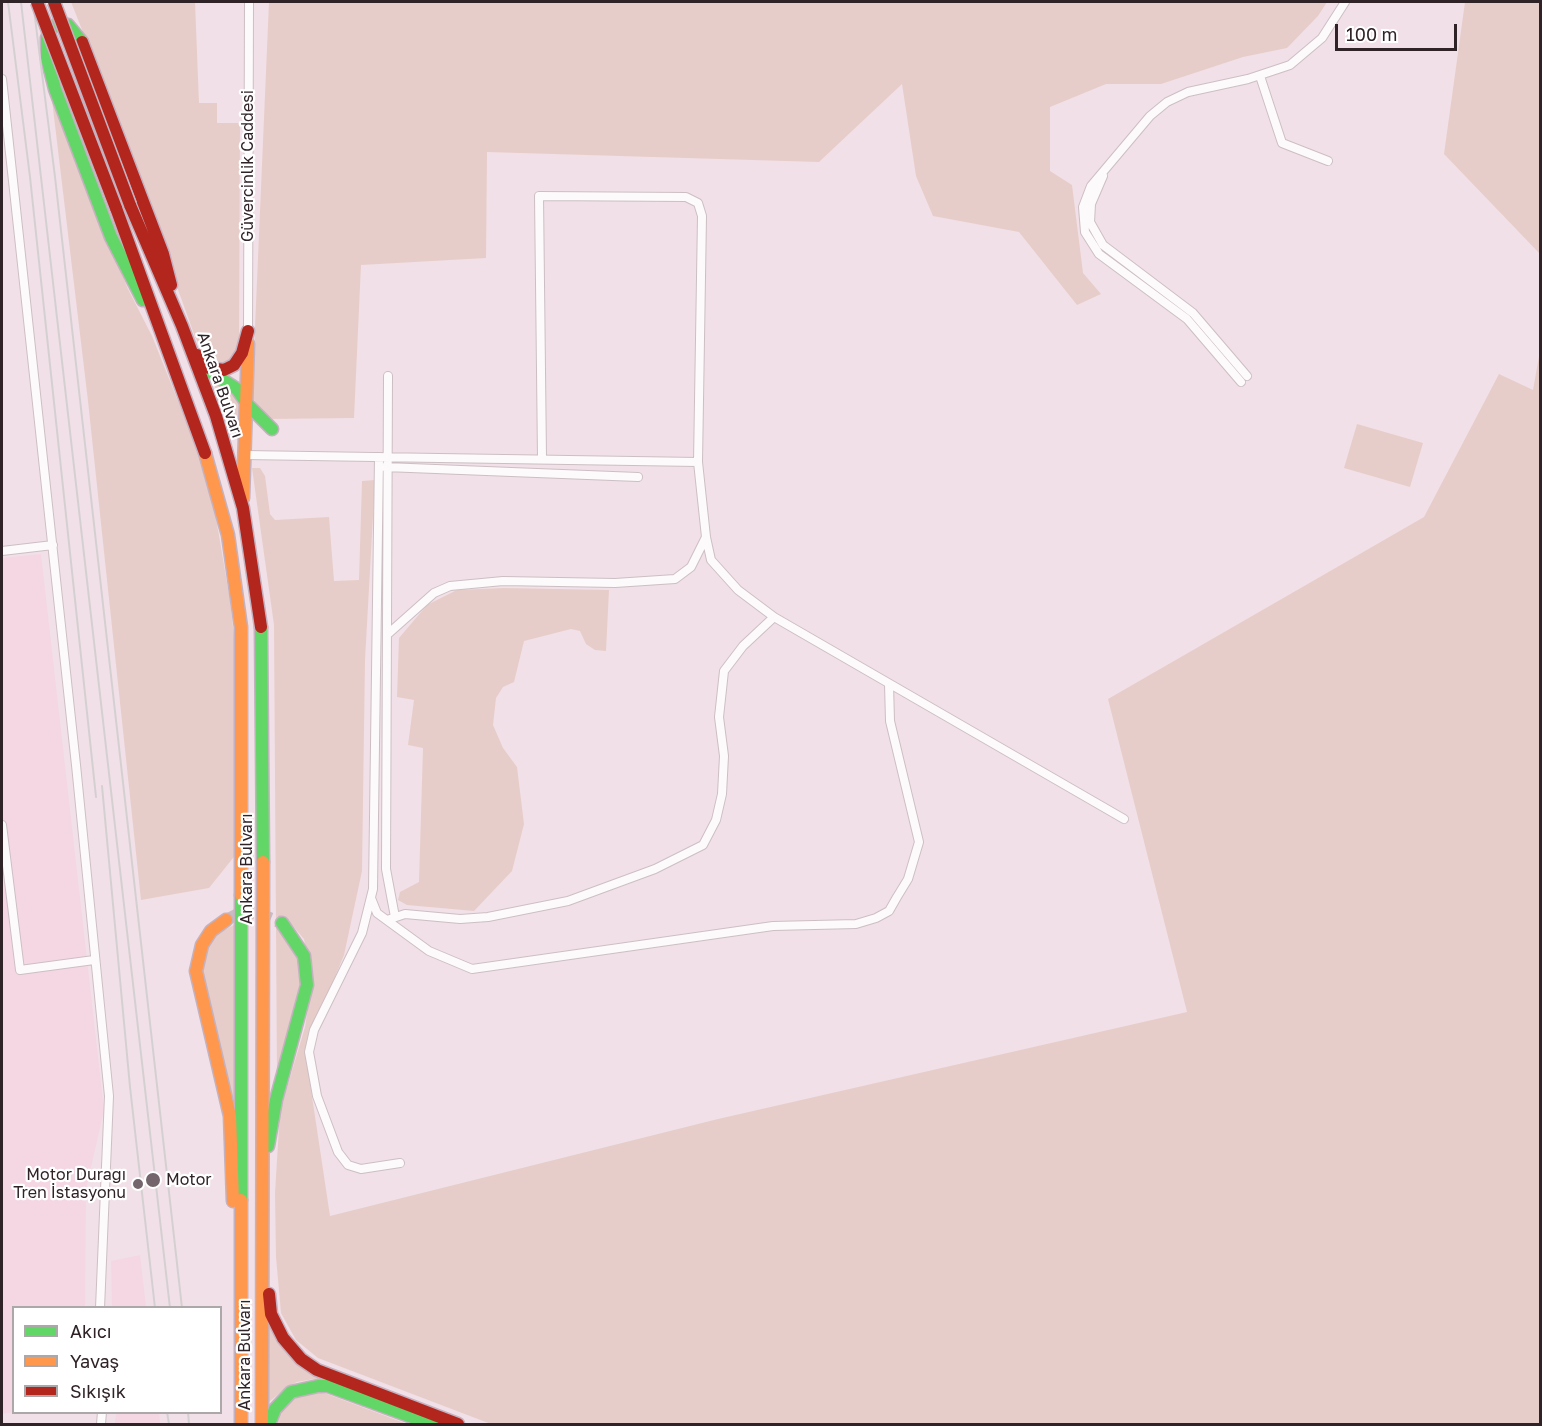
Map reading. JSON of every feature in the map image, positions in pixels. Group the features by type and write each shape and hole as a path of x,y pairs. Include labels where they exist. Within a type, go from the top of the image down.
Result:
{"main road":[{"name":"Ankara Bulvarı","path":"37,2 200,436 228,536 241,627 241,1425"},
{"name":"Ankara Bulvarı","path":"54,2 130,205 182,326 216,416 243,508 261,629 264,943 262,1425"},
{"name":"Ankara Bulvarı","path":"168,348 111,237 55,89 47,58 46,38 51,28 59,24 68,25 83,44 163,254 182,326"},
{"path":"182,326 200,361 208,370 237,389 248,405 272,429"},
{"path":"200,361 216,370 234,365 242,353 248,331"},
{"path":"243,508 248,405 248,331"},
{"path":"225,920 206,938 199,953 196,971 232,1130 234,1247 241,1294"},
{"path":"282,923 304,956 307,985 276,1100 262,1193 269,1220 271,1314 291,1349 317,1370 458,1425"},
{"path":"269,1425 275,1409 291,1392 318,1386 328,1386 430,1425"}],"street":[{"name":"Güvercinlik Caddesi","path":"248,331 249,2"},
{"path":"1244,379 1187,319 1123,274 1099,254 1090,242 1082,220 1083,207 1090,186 1150,116 1167,102 1188,92 1260,76 1290,65 1312,48 1345,2"},
{"path":"1260,76 1282,142 1328,161"},
{"path":"2,79 6,144 52,545 109,1096 100,1306"},
{"path":"542,458 539,196 686,196 698,203 702,216 698,462 706,537 711,560 738,590 774,617 1124,819"},
{"path":"388,376 386,869 391,919"},
{"path":"246,455 698,462"},
{"path":"379,457 371,898 362,933 314,1030 309,1052 317,1096 338,1152 348,1165 361,1169 400,1163"},
{"path":"379,467 638,477"},
{"path":"388,633 434,593 450,586 503,581 615,583 675,579 690,567 706,537"},
{"path":"2,551 52,545"},
{"path":"391,919 405,914 460,919 488,917 568,901 655,869 703,845 717,820 722,794 724,756 719,717 724,671 743,646 774,617"},
{"path":"371,898 377,913 391,919 429,951 472,969 773,926 856,924 876,918 889,911 908,879 920,842 890,721 889,684"},
{"path":"2,825 20,970 94,960"}],"shaded area":[{"path":"71,2 195,2 199,103 217,103 217,123 240,123 239,350 236,357 222,365 208,360 195,337 112,105"},
{"path":"269,2 1327,2 1318,16 1287,48 1243,57 1161,84 1106,84 1050,107 1050,171 1072,185 1083,273 1101,294 1077,305 1019,232 933,216 916,176 902,84 819,162 487,152 486,258 361,265 354,418 267,419 252,397"},
{"path":"1465,2 1540,2 1540,254 1444,154"},
{"path":"52,100 128,289 152,336 192,436 215,512 230,600 234,636 237,853 209,888 141,900 88,401"},
{"path":"1540,351 1540,1424 491,1424 318,1358 296,1340 281,1313 276,1257 275,1193 280,1111 305,1027 312,983 304,939 285,917 281,928 296,952 302,971 300,990 277,1077 274,625 252,468 260,468 265,476 270,514 275,520 329,517 334,581 359,580 362,481 375,480 365,660 362,871 344,955 305,1050 330,1216 718,1119 1187,1012 1108,699 1424,517 1499,374 1533,390"},
{"path":"212,380 236,392 239,398 239,443"},
{"path":"1357,424 1423,443 1410,487 1344,468"},
{"path":"41,554 104,1110 86,1189 85,1306 12,1306 12,1412 2,1414 2,558"},
{"path":"504,588 609,590 606,651 595,650 586,644 580,631 571,629 524,641 514,682 503,687 496,698 493,725 503,748 517,767 524,824 512,871 474,911 407,905 398,900 400,892 419,882 423,748 408,745 414,700 397,697 399,638 427,605 457,590"},
{"path":"236,924 234,1101 201,979 203,955 214,935"},
{"path":"140,1255 146,1306 112,1306 111,1261"},
{"path":"269,1326 294,1360 333,1383 314,1379 297,1382 269,1402"},
{"path":"316,1392 407,1424 273,1424 284,1405 292,1399 298,1395"},
{"path":"116,1414 159,1414 160,1424 115,1424"}],"tunnel":[{"path":"226,920 242,912 257,913 282,923"}],"railway":[{"path":"8,2 30,177 96,797"},
{"path":"21,2 170,1306"},
{"path":"33,2 55,177 182,1306"},
{"path":"102,786 130,1087 155,1306"},
{"path":"167,1414 169,1424"},
{"path":"188,1414 189,1424"}],"traffic: fast":[{"path":"82,42 68,25 59,24 51,28 47,38 47,58 55,89 111,237 143,300"},
{"path":"207,370 237,389 248,405 272,429"},
{"path":"261,627 263,862"},
{"path":"241,895 241,1200"},
{"path":"268,1146 276,1100 307,985 304,956 282,923"},
{"path":"269,1424 275,1409 291,1392 318,1386 328,1386 431,1424"}],"traffic: slow":[{"path":"243,498 248,344"},
{"path":"205,453 228,535 241,627 241,895"},
{"path":"262,1424 263,862"},
{"path":"226,920 211,931 202,945 196,971 230,1116 233,1201"},
{"path":"241,1200 241,1424"}],"traffic: jam":[{"path":"37,2 116,208"},
{"path":"54,2 130,205"},
{"path":"82,42 163,254 171,285"},
{"path":"130,205 182,326 216,416 243,508 261,627"},
{"path":"116,208 205,453"},
{"path":"197,355 209,368 224,370 234,365 242,353 248,331"},
{"path":"269,1294 271,1314 283,1338 301,1359 317,1370 458,1424"}],"place":[{"name":"Motor","path":"153,1180"},
{"name":"Motor Durağı Tren İstasyonu","path":"138,1184"}]}
